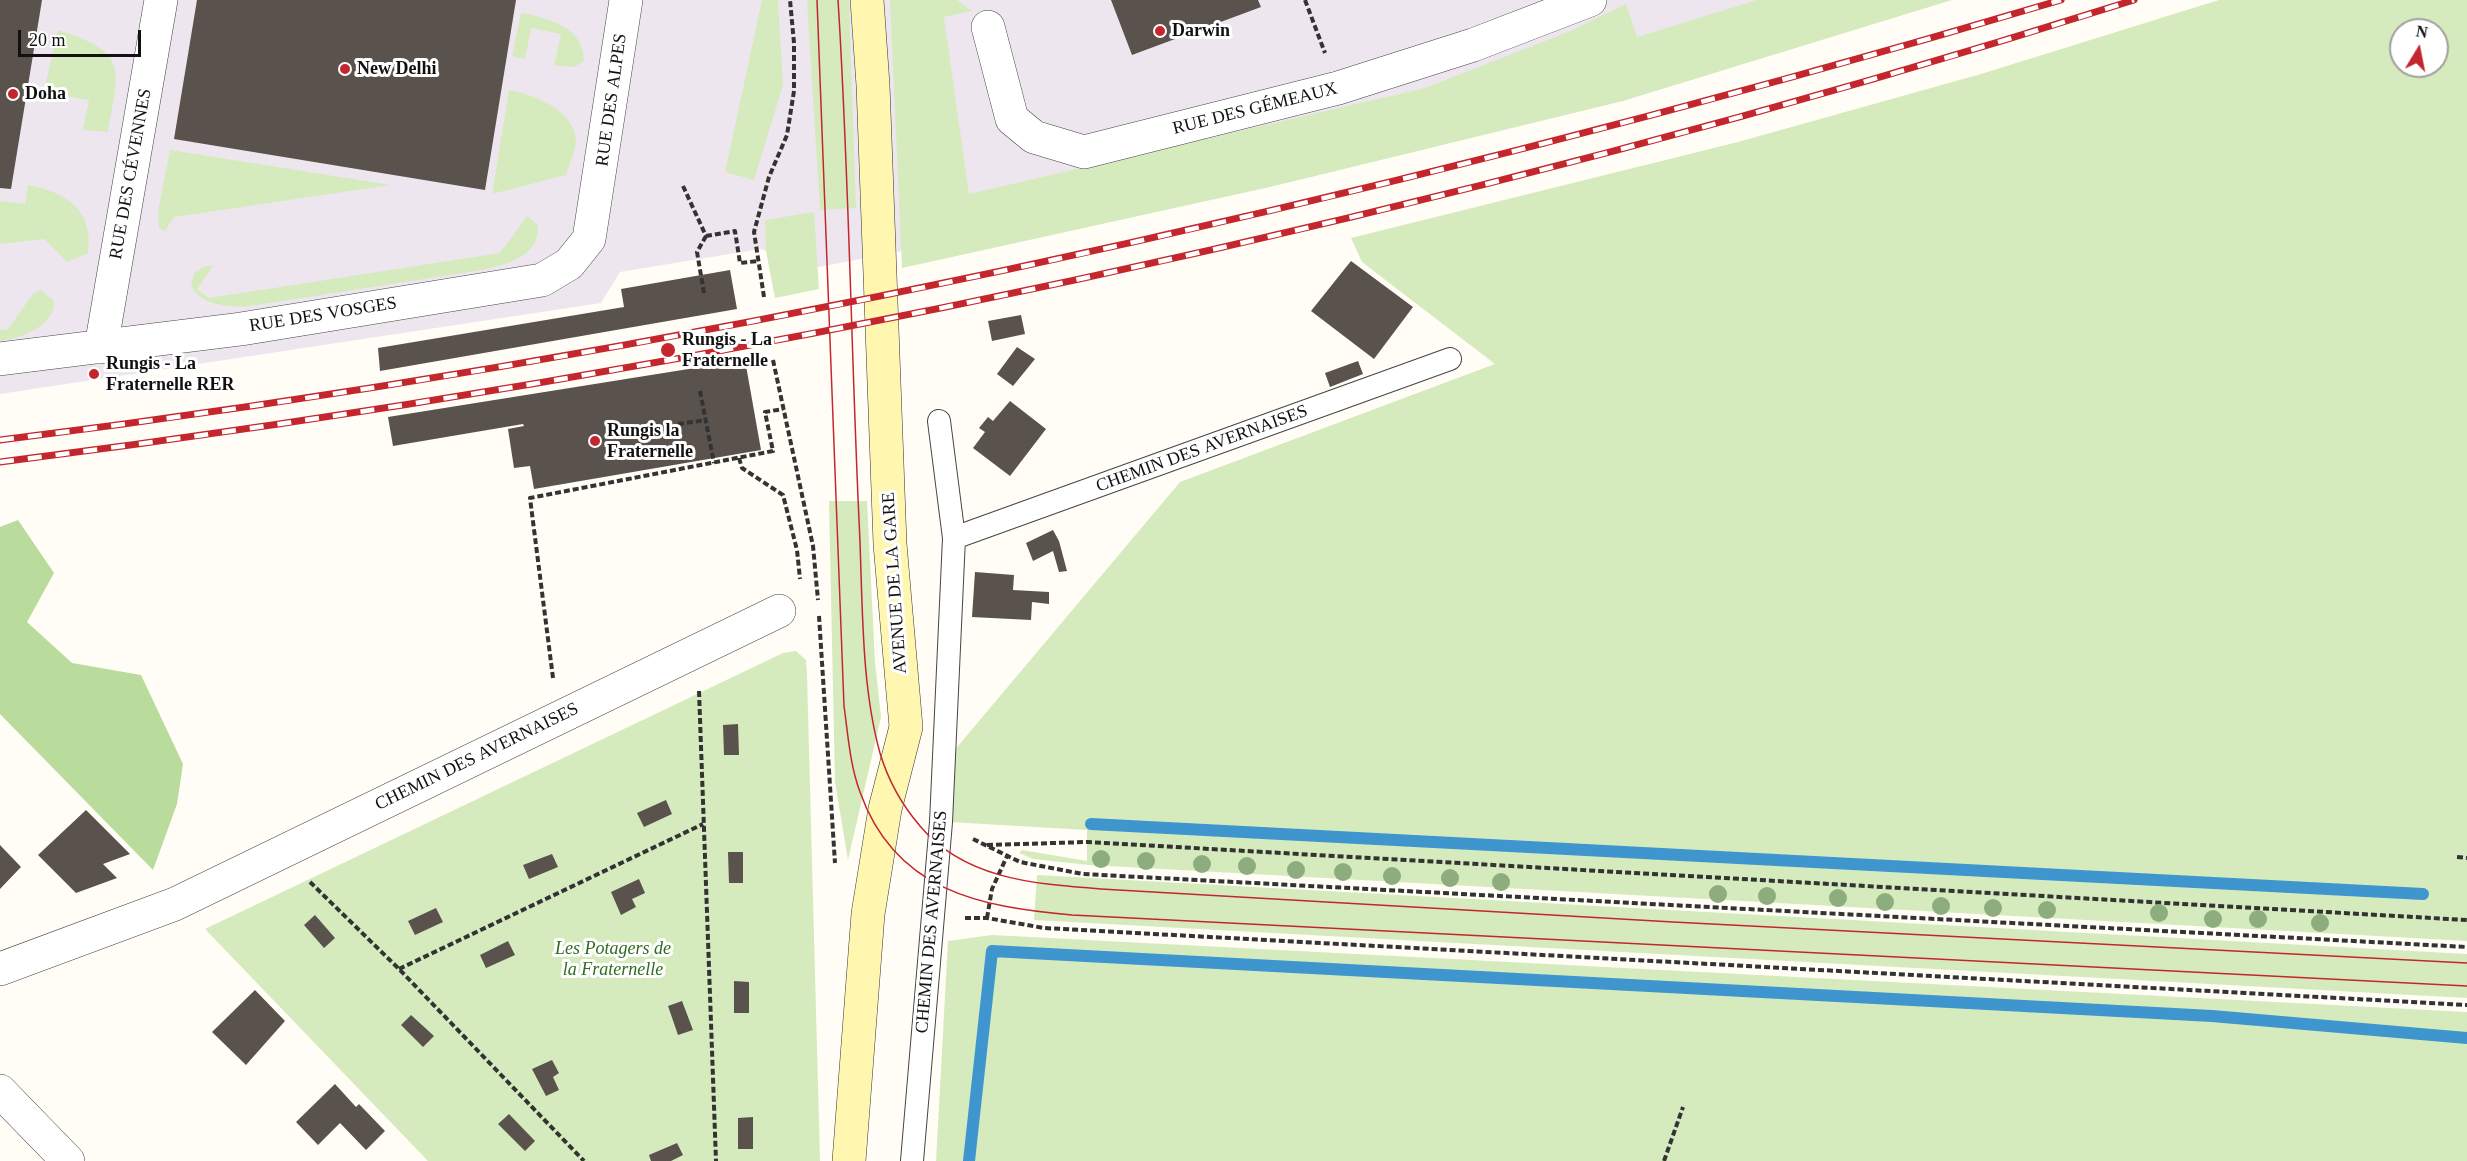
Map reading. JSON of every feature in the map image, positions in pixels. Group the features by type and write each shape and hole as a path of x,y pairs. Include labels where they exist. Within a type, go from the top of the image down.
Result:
{"main road":[{"name":"AVENUE DE LA GARE","path":"849,1161 868,914 885,809 906,727 890,544 873,85 867,0"}],"street":[{"name":"RUE DES CÉVENNES","path":"101,347 161,0"},
{"name":"RUE DES ALPES","path":"597,200 626,0"},
{"name":"RUE DES GÉMEAUX","path":"988,27 1012,120 1034,137 1084,152 1338,88 1473,45 1590,0"},
{"name":"RUE DES VOSGES","path":"0,359 241,328 542,280 569,264 589,239 597,200"},
{"name":"CHEMIN DES AVERNAISES","path":"0,969 175,904 779,611"},
{"path":"0,1091 68,1161"}],"lane":[{"name":"CHEMIN DES AVERNAISES","path":"954,538 1450,359"},
{"name":"CHEMIN DES AVERNAISES","path":"912,1161 941,822 954,538 939,421"}],"path":[{"path":"764,297 754,232 760,204 787,135 794,91 794,43 790,0"},
{"path":"1305,0 1338,88"},
{"path":"683,186 706,236"},
{"path":"706,236 735,231 741,263 758,261"},
{"path":"704,293 697,252 706,236"},
{"path":"773,360 813,546 836,873"},
{"path":"700,392 714,463"},
{"path":"558,717 530,498 773,451 765,412 783,409"},
{"path":"678,424 706,420"},
{"path":"739,458 742,468 783,495 796,550 800,584"},
{"path":"699,687 716,1161"},
{"path":"941,822 1020,862 1083,874 2467,947"},
{"path":"399,969 703,824"},
{"path":"983,845 1099,842 2467,920"},
{"path":"987,918 992,889 1008,854"},
{"path":"2457,857 2467,858"},
{"path":"303,875 399,969 584,1161"},
{"path":"932,916 987,918 1044,928 2467,1005"},
{"path":"1664,1161 1683,1107"}],"shaded area":[{"path":"0,0 1839,0 902,251 819,267 760,249 620,272 601,303 0,394"}],"green space":[{"path":"762,0 778,0 783,85 754,180 725,172"},
{"path":"807,0 849,0 856,208 820,210"},
{"path":"890,0 957,0 972,11 944,17 969,194 1425,88 1568,32 1626,4 1637,37 1757,0 1952,0 1623,101 1270,187 902,268"},
{"path":"2219,0 2467,0 2467,941 1089,865 1033,859 1019,853 1022,850 1087,861 1087,830 949,822 953,752 1180,482 1495,364 1362,262 1351,238 1738,142 1981,74"},
{"path":"521,13 553,21 571,32 583,50 584,61 574,67 554,65 561,34 531,28 525,59 512,56"},
{"path":"58,30 97,46 108,55 114,66 115,93 108,132 83,130 89,100 47,93 44,90"},
{"path":"509,90 542,100 562,113 574,131 576,143 566,175 492,194"},
{"path":"170,150 391,185 174,217 165,231 159,228 158,211"},
{"path":"28,185 55,193 75,206 87,226 88,253 67,262 44,239 0,244 0,201 25,204"},
{"path":"814,212 819,289 775,298 766,251 765,220"},
{"path":"527,216 538,225 537,235 530,250 516,259 489,269 244,307 207,301 191,286 194,273 205,266 213,266 197,289 209,298 500,253"},
{"path":"41,290 54,301 49,317 43,324 27,334 0,341 0,330 8,329 33,294"},
{"path":"829,501 867,501 875,662 881,717 848,860 835,782"},
{"path":"18,520 54,573 27,622 72,663 141,675 183,764 177,804 153,870 0,714 0,527"},
{"name":"Les Potagers de la Fraternelle","path":"796,651 806,660 807,674 820,1161 428,1161 205,929 783,653"},
{"path":"1037,875 2467,954 2467,998 1034,920"},
{"path":"992,935 2467,1012 2467,1161 936,1161 948,941"}],"building":[{"name":"Doha","path":"0,0 42,0 11,189 0,188"},
{"name":"New Delhi","path":"197,0 516,0 485,190 174,139"},
{"name":"Darwin","path":"1111,0 1258,0 1261,7 1132,55"},
{"path":"1351,261 1413,307 1374,359 1311,311"},
{"path":"730,270 737,309 380,371 378,348 624,307 621,289"},
{"path":"1021,315 1025,334 992,341 988,321"},
{"path":"1017,347 1035,359 1013,386 997,374"},
{"path":"745,360 761,450 534,489 530,466 514,468 508,429 524,426 523,424 393,446 388,417"},
{"path":"1358,361 1363,374 1330,387 1325,373"},
{"path":"1010,401 1046,429 1010,476 973,448 985,432 979,428 988,417 993,421"},
{"path":"1053,530 1059,541 1067,571 1059,572 1053,551 1033,561 1026,543"},
{"path":"975,572 1014,575 1013,590 1049,592 1049,604 1032,602 1031,620 972,617"},
{"path":"738,724 739,755 724,755 723,725"},
{"path":"666,800 672,814 644,827 637,813"},
{"path":"86,810 130,854 103,864 117,878 76,893 38,855"},
{"path":"0,845 21,867 0,889"},
{"path":"728,852 743,852 743,883 729,883"},
{"path":"552,854 558,867 529,879 523,865"},
{"path":"639,879 645,893 632,899 636,907 621,915 611,892"},
{"path":"436,908 443,922 415,935 408,921"},
{"path":"315,915 335,938 324,948 304,925"},
{"path":"508,941 515,955 486,968 480,955"},
{"path":"734,981 749,982 749,1013 734,1013"},
{"path":"255,990 285,1021 246,1065 212,1032"},
{"path":"682,1001 693,1030 678,1035 668,1006"},
{"path":"411,1015 434,1036 423,1047 401,1025"},
{"path":"552,1060 559,1073 553,1077 559,1090 546,1096 532,1069"},
{"path":"335,1084 356,1107 359,1104 385,1131 366,1150 340,1123 318,1145 296,1122"},
{"path":"509,1114 535,1141 525,1151 498,1124"},
{"path":"753,1117 753,1149 738,1149 738,1118"},
{"path":"677,1143 683,1155 671,1161 651,1161 649,1155"}],"waterway":[{"path":"1091,824 2423,894"},
{"path":"969,1161 992,951 2212,1016 2467,1038"}],"tram line":[{"path":"817,0 844,706 852,761 860,792 875,825 895,852 918,872 945,888 974,899 1005,906 1072,915 2467,986"},
{"path":"838,0 845,130 862,608 869,697 880,753 896,792 920,826 938,844 958,858 1003,876 1052,885 1101,889 1673,922 2467,963"}],"railway":[{"path":"0,440 262,405 522,363 782,316 1040,263 1297,204 1553,141 1808,73 2061,0"},
{"path":"0,462 270,425 540,383 809,334 1078,279 1345,219 1610,152 1873,79 2134,0"}],"place":[{"name":"Darwin","path":"1160,31"},
{"name":"New Delhi","path":"345,69"},
{"name":"Doha","path":"13,94"},
{"name":"Rungis - La Fraternelle","path":"668,350"},
{"name":"Rungis - La Fraternelle RER","path":"94,374"},
{"name":"Rungis la Fraternelle","path":"595,441"}]}
